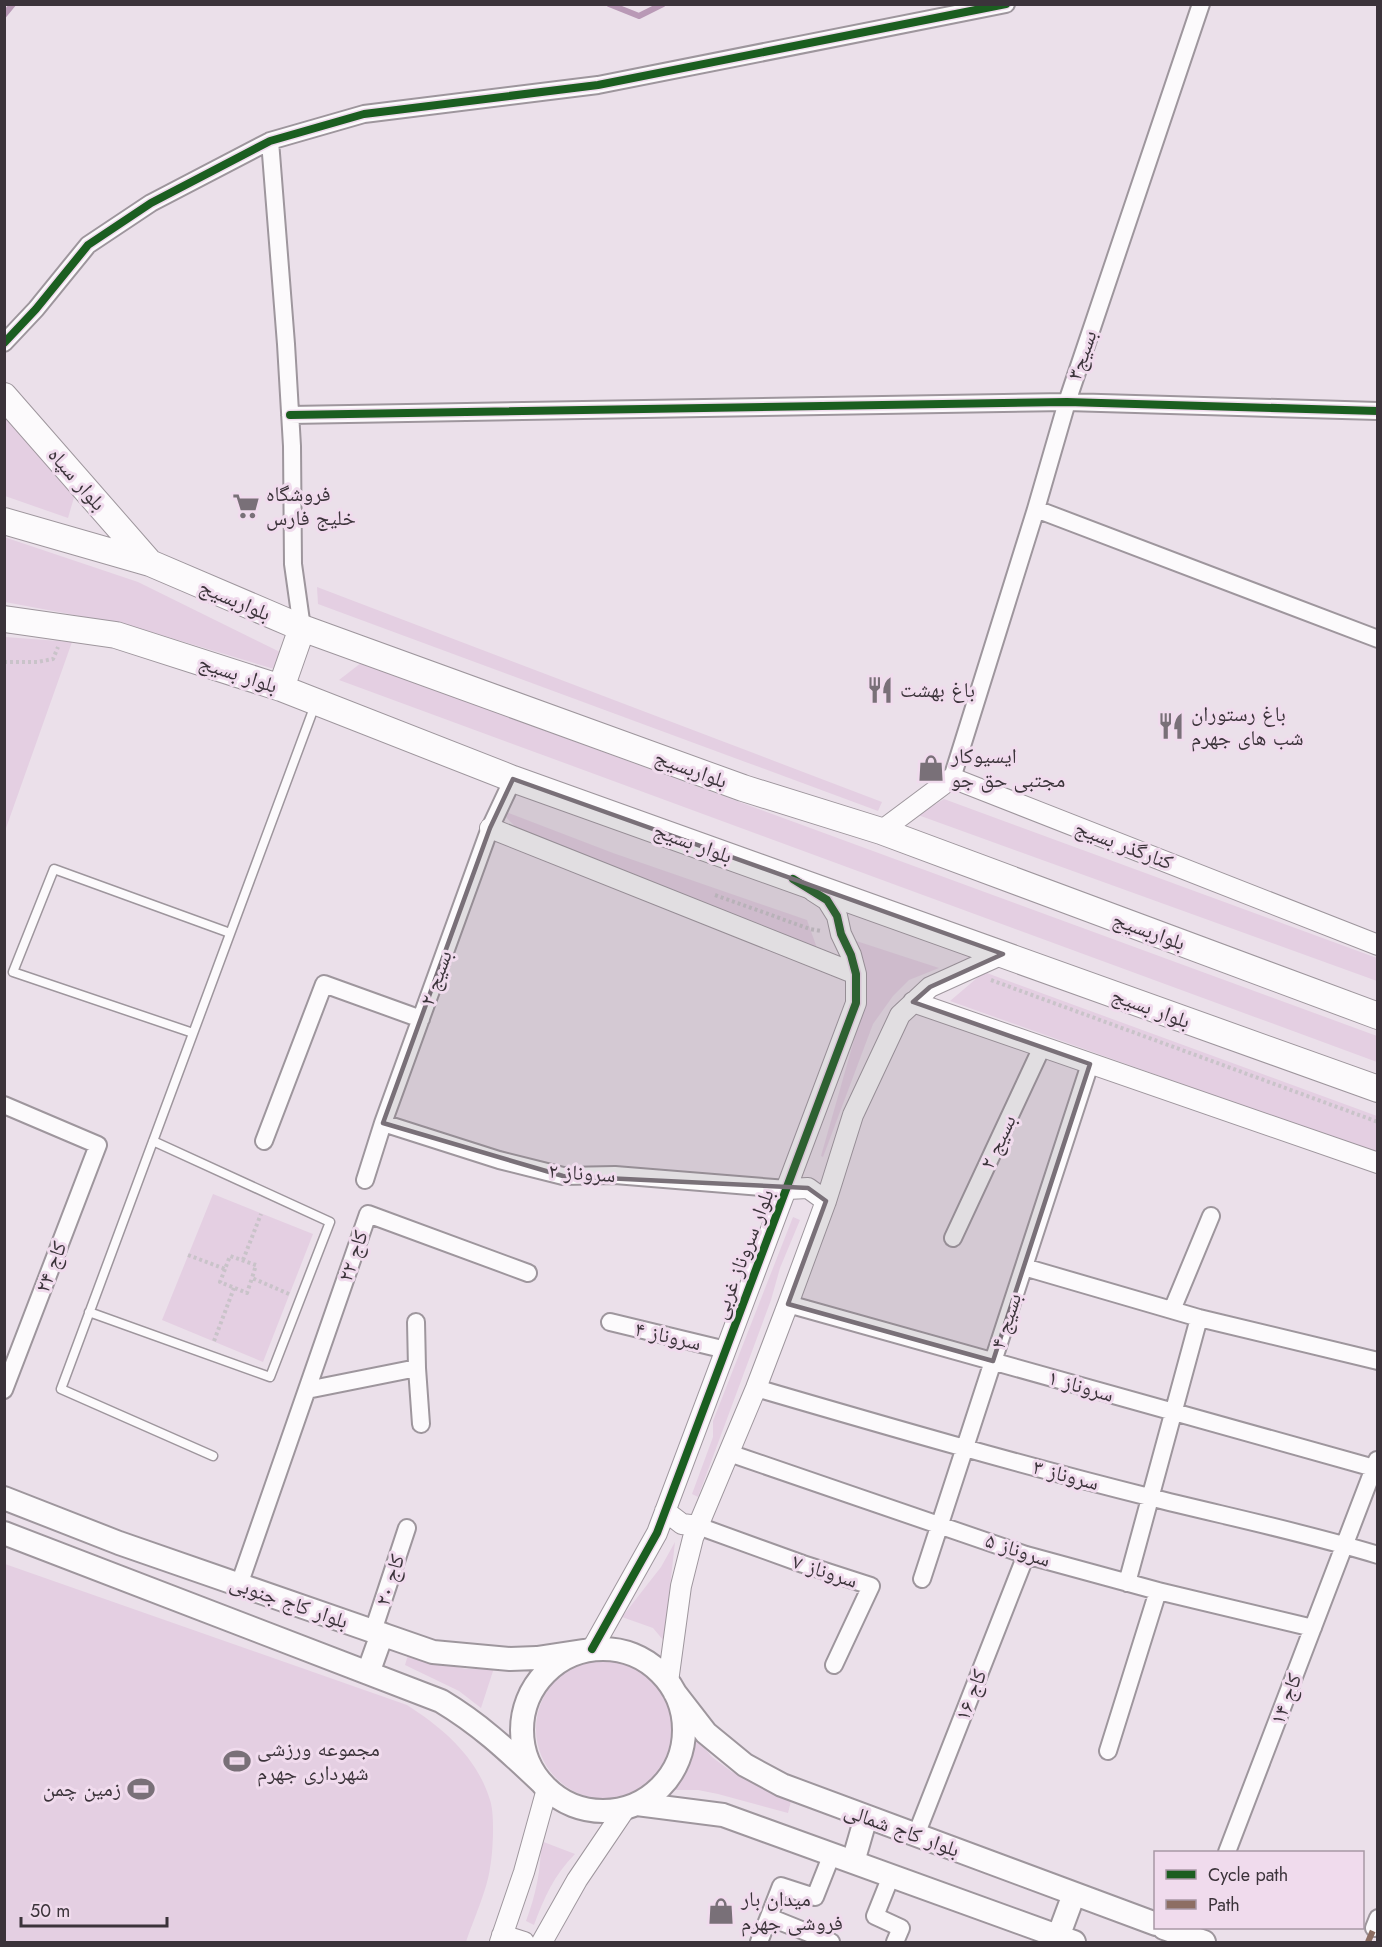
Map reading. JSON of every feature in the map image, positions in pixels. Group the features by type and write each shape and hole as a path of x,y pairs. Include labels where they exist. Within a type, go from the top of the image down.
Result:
{"main road":[{"name":"بلوار سپاه","path":"4,396 150,563"},
{"name":"بلواربسیج","path":"4,521 150,563 302,628 743,788 881,831 1377,1016"},
{"name":"بلوار بسیج","path":"4,619 116,635 281,688 513,779 1377,1089"},
{"path":"281,688 302,628"},
{"name":"بلوار کاج جنوبی","path":"4,1498 119,1543 433,1652 510,1659 537,1658 588,1650"},
{"name":"بلوار کاج جنوبی","path":"4,1533 441,1701 469,1718 501,1744 544,1786"},
{"path":"368,1673 378,1633"},
{"path":"588,1650 613,1650 634,1655 653,1666 671,1687 683,1718 683,1744 675,1769 659,1790 631,1806 604,1812 584,1809 564,1802 544,1786 527,1759 522,1732 526,1705 538,1681 558,1662 588,1650"},
{"name":"بلوار کاج شمالی","path":"671,1687 706,1733 745,1765 782,1785 1154,1924"},
{"path":"631,1806 723,1815 1066,1940 1074,1894"},
{"path":"842,1858 866,1817"},
{"path":"1168,1929 1199,1936"}],"street":[{"path":"4,343 36,309 88,245 151,203 270,141 364,114 598,85 1006,4"},
{"name":"بسیج۳","path":"952,778 1067,402 1201,4"},
{"path":"270,141 290,415 293,564 302,628"},
{"path":"290,415 1067,402 1377,411"},
{"path":"1036,508 1377,639"},
{"path":"881,831 952,778"},
{"name":"کنارگذر بسیج","path":"952,778 1377,945"},
{"name":"بسیج ۲","path":"365,1180 383,1123 490,828 513,779"},
{"path":"490,828 856,974"},
{"name":"بلوار سروناز غربی","path":"588,1650 652,1543 856,1003 856,974 851,955 841,934 837,916 827,900 792,879"},
{"path":"671,1687 681,1586 698,1526 756,1388 788,1304 826,1201 853,1115 900,1015 930,987 1003,954"},
{"path":"264,1141 324,984 421,1019"},
{"path":"913,1002 1377,1163"},
{"name":"بسیج ۲","path":"953,1238 1042,1047"},
{"name":"بسیج ۴","path":"922,1579 1090,1064"},
{"name":"کاج ۲۴","path":"4,1105 98,1145 4,1390"},
{"name":"سروناز ۲","path":"383,1123 498,1160 563,1176 615,1175 787,1189"},
{"path":"787,1189 808,1188 826,1201"},
{"name":"کاج ۲۲","path":"239,1585 368,1214 528,1273"},
{"path":"1172,1310 1211,1215"},
{"path":"1024,1267 1199,1318 1377,1361"},
{"name":"سروناز ۱","path":"788,1304 1173,1412 1376,1464"},
{"path":"1127,1582 1199,1318"},
{"path":"416,1322 421,1424"},
{"name":"سروناز ۴","path":"610,1322 726,1350"},
{"path":"306,1390 417,1368"},
{"name":"سروناز ۳","path":"756,1388 964,1449 1377,1555"},
{"name":"سروناز ۵","path":"729,1453 1026,1555 1158,1591 1313,1628"},
{"name":"کاج ۱۴","path":"1227,1851 1376,1464"},
{"path":"665,1511 682,1524 698,1526"},
{"name":"سروناز ۷","path":"698,1526 871,1586 834,1665"},
{"name":"کاج ۲۰","path":"378,1633 407,1528"},
{"name":"کاج ۱۶","path":"916,1835 1026,1555"},
{"path":"1107,1751 1158,1591"},
{"path":"524,1942 501,1939 524,1872 544,1786"},
{"path":"542,1942 577,1880 631,1806"},
{"path":"759,1942 781,1886 814,1897 842,1858"},
{"path":"891,1876 875,1916 901,1928 896,1942"},
{"path":"769,1917 831,1942"}],"lane":[{"path":"213,1456 61,1389 317,702"},
{"path":"193,1033 13,972 54,869 230,933"},
{"path":"90,1312 270,1377 330,1222 153,1141"}],"path":[{"path":"4,662 37,662 53,658 61,641"},
{"path":"966,969 1377,1122"},
{"path":"243,1260 261,1214"},
{"path":"188,1255 225,1269"},
{"path":"230,1256 256,1265 247,1293 220,1282 225,1269 230,1256"},
{"path":"252,1278 289,1294"},
{"path":"214,1341 234,1288"}],"highlighted area":[{"path":"513,779 1003,954 930,987 913,1002 1090,1064 993,1361 788,1304 826,1201 808,1188 563,1176 383,1123 490,828"}],"shaded area":[{"path":"5,416 75,494 68,518 5,496"},
{"path":"4,537 138,582 280,652 274,669 128,625 5,602"},
{"path":"317,587 882,802 878,811 318,604"},
{"path":"4,637 72,642 5,831"},
{"path":"361,663 1377,1036 1377,1062 339,680"},
{"path":"944,799 1377,958 1377,981 918,815"},
{"path":"498,809 613,853 807,920 823,965 539,851"},
{"path":"844,937 939,968 909,980 893,996 873,1024 823,1157 821,1156 860,1019"},
{"path":"984,972 1377,1116 1377,1158 1196,1089 950,1001"},
{"path":"213,1194 313,1234 263,1362 162,1320"},
{"path":"793,1217 800,1220 780,1268 771,1300 698,1497 692,1494 713,1437 713,1421"},
{"path":"675,1542 664,1641 653,1628 622,1617 661,1567"},
{"name":"مجموعه ورزشی شهرداری جهرم","path":"5,1564 407,1705 446,1734 477,1770 492,1806 493,1843 488,1877 466,1942 5,1942"},
{"path":"408,1655 466,1669 494,1668 481,1708 459,1691 405,1665"},
{"path":"606,1659 633,1664 656,1679 671,1702 676,1729 671,1756 656,1779 633,1794 606,1799 579,1794 556,1779 541,1756 536,1729 541,1702 556,1679 579,1664"},
{"path":"693,1734 712,1757 732,1772 791,1801 788,1813 698,1790 672,1790 689,1765 693,1752"},
{"path":"541,1841 575,1854 550,1887 534,1925 526,1921 537,1882"}],"waterway":[{"path":"4,15 13,4"},
{"path":"609,4 639,16 663,4"}],"marked path":[{"path":"1368,1942 1374,1928"}],"cycle path":[{"path":"4,343 36,309 88,245 151,203 270,141 364,114 598,85 1006,4"},
{"path":"290,415 1067,402 1378,411"},
{"path":"592,1649 657,1533 856,1003 856,974 851,955 841,934 837,916 827,900 793,879"}],"place":[{"name":"فروشگاه خلیج فارس","path":"246,506"},
{"name":"باغ بهشت","path":"880,690"},
{"name":"باغ رستوران شب های جهرم","path":"1171,726"},
{"name":"ایسیوکار مجتبی حق جو","path":"931,768"},
{"name":"مجموعه ورزشی شهرداری جهرم","path":"237,1761"},
{"name":"زمین چمن","path":"141,1789"},
{"name":"میدان بار فروشی جهرم","path":"721,1911"}]}
